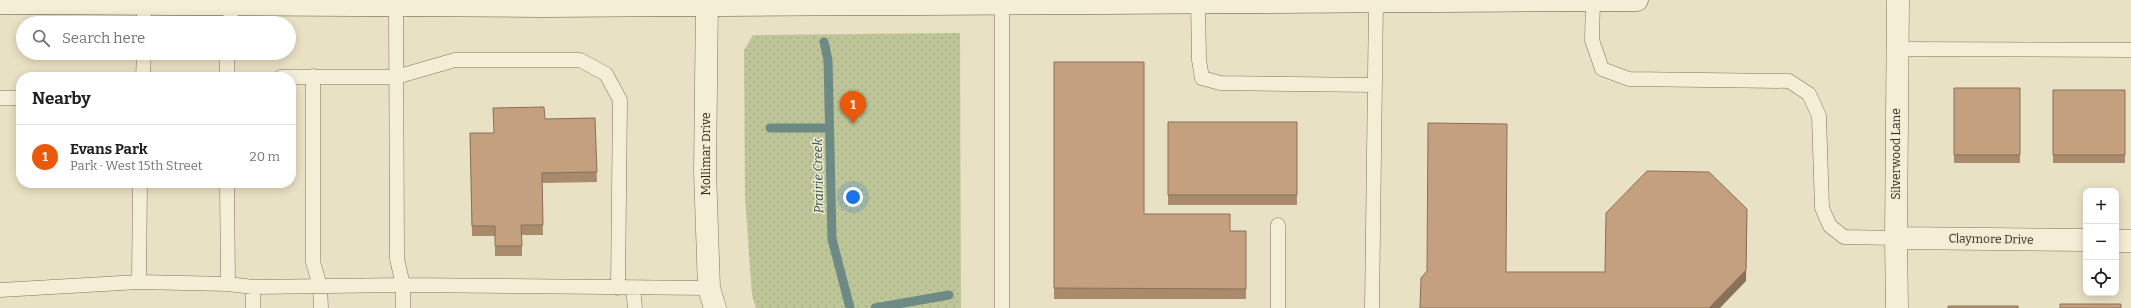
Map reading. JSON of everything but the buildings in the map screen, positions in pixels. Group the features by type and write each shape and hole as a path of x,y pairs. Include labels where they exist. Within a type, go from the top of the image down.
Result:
{"main road":[{"path":"0,4 144,14 232,9 396,5 1638,0"},
{"name":"Silverwood Lane","path":"1898,0 1896,238 1898,308"},
{"name":"Mollimar Drive","path":"707,3 705,171 712,298"},
{"name":"Claymore Drive","path":"1896,238 2083,240"},
{"path":"2119,241 2131,241"}],"lane":[{"path":"1372,308 1376,0"},
{"path":"1593,0 1592,40 1602,69 1629,79 1789,81 1809,94 1819,116 1822,208 1830,226 1844,237 1896,238"},
{"path":"1002,2 1002,308"},
{"path":"1198,2 1198,60 1202,78 1220,83 1374,85"},
{"path":"396,5 397,259 403,285 403,308"},
{"path":"1897,48 2131,50"},
{"path":"143,72 144,60"},
{"path":"227,60 227,72"},
{"path":"296,77 396,77 455,60 580,60 606,74 620,100 618,288"},
{"path":"313,76 313,262 320,286 321,308"},
{"path":"0,98 16,98"},
{"path":"139,282 140,188"},
{"path":"227,188 228,284"},
{"path":"1278,225 1278,308"},
{"path":"0,290 139,282 228,284 253,287 403,285 633,288 712,298"},
{"path":"253,287 253,308"},
{"path":"633,288 634,308"}],"green space":[{"path":"960,33 961,308 756,308 752,295 745,197 744,50 753,35"}],"waterway":[{"name":"Prairie Creek","path":"824,42 828,60 832,239 850,308"},
{"path":"770,128 829,128"},
{"path":"875,308 949,295"}],"place":[{"name":"Evans Park","path":"853,124"}]}
